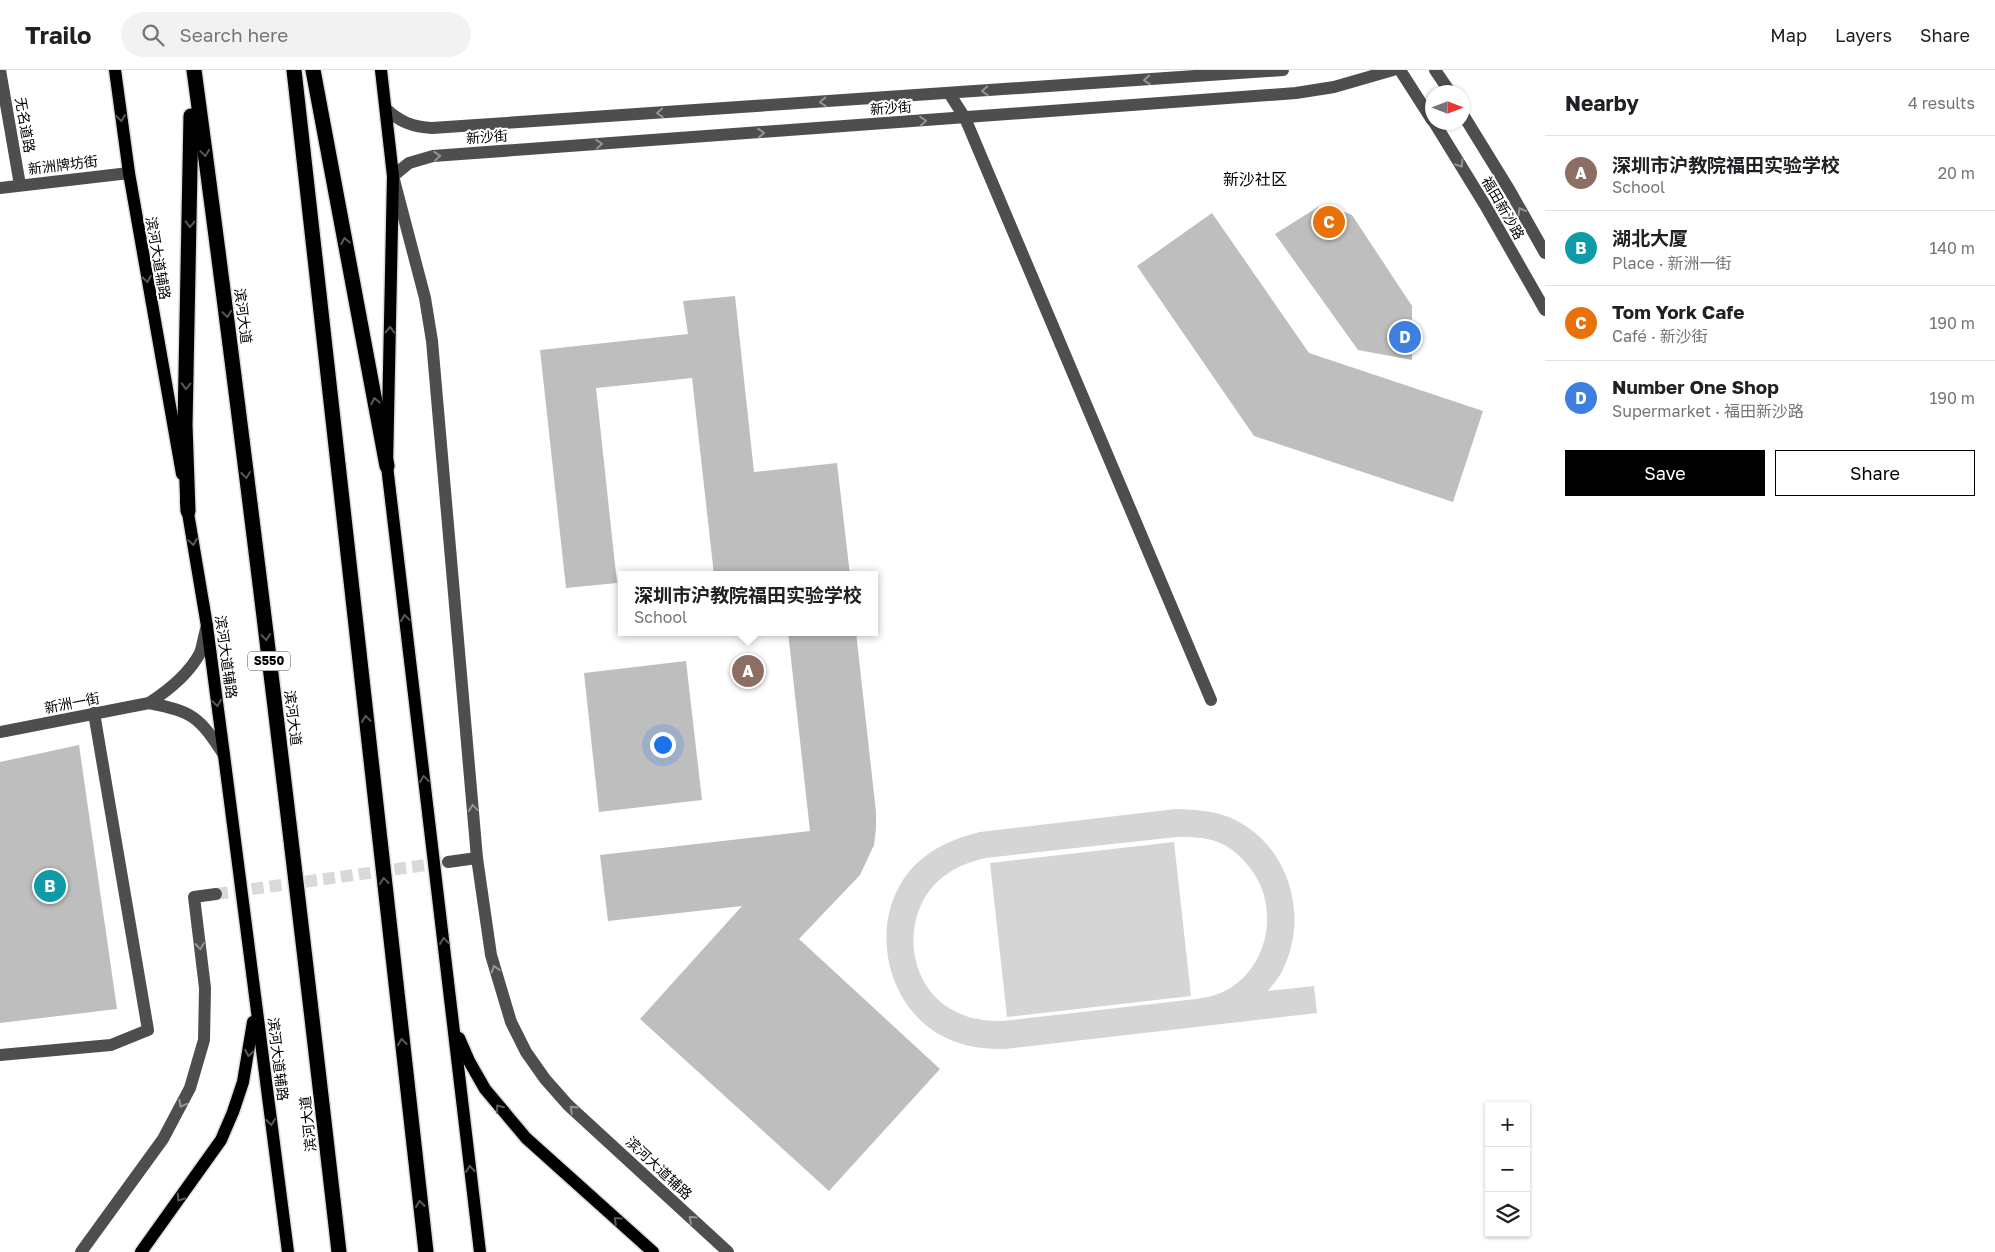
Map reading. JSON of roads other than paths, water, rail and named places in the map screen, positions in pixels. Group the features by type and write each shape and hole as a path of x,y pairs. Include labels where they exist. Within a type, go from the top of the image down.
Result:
{"highway":[{"path":"188,511 185,425 192,137 189,70"},
{"name":"滨河大道","path":"194,70 229,333 298,890 339,1252"},
{"path":"294,70 426,1252"},
{"path":"313,70 387,466"}],"main road":[{"name":"滨河大道辅路","path":"115,70 129,173 207,626 288,1252"},
{"name":"滨河大道辅路","path":"381,70 393,176 387,466 480,1252"},
{"path":"141,1252 221,1140 243,1082 256,1005"},
{"path":"454,1024 469,1061 485,1089 505,1115 526,1138 654,1252"}],"street":[{"name":"无名道路","path":"0,70 20,185"},
{"name":"新沙街","path":"386,109 396,118 407,124 419,128 432,128 1283,70"},
{"name":"新沙街","path":"393,176 409,163 433,156 1296,93 1334,87 1393,70"},
{"name":"福田新沙路","path":"1400,70 1425,109"},
{"path":"1435,70 1445,85"},
{"path":"949,93 965,118 1211,700"},
{"name":"福田新沙路","path":"1470,126 1510,190 1545,253"},
{"name":"福田新沙路","path":"1439,130 1485,205 1545,310"},
{"name":"新洲牌坊街","path":"0,188 129,173"},
{"name":"滨河大道辅路","path":"393,176 425,298 432,341 477,858 491,955 511,1022 526,1052 545,1079 568,1105 728,1252"},
{"path":"149,703 186,673 200,652 207,626"},
{"path":"149,703 177,708 196,718 224,755"},
{"name":"新洲一街","path":"0,732 149,703"},
{"path":"0,1055 110,1045 148,1030 94,714"},
{"path":"448,862 477,858"},
{"path":"81,1252 163,1139 190,1088 204,1040 205,988 194,897 216,894"}],"tunnel":[{"path":"216,894 448,862"}],"place":[{"name":"Tom York Cafe","path":"1329,222"},
{"name":"Number One Shop","path":"1405,337"},
{"name":"深圳市沪教院福田实验学校","path":"748,671"},
{"name":"湖北大厦","path":"50,886"}],"district":[{"name":"新沙社区","path":"1255,179"}]}
